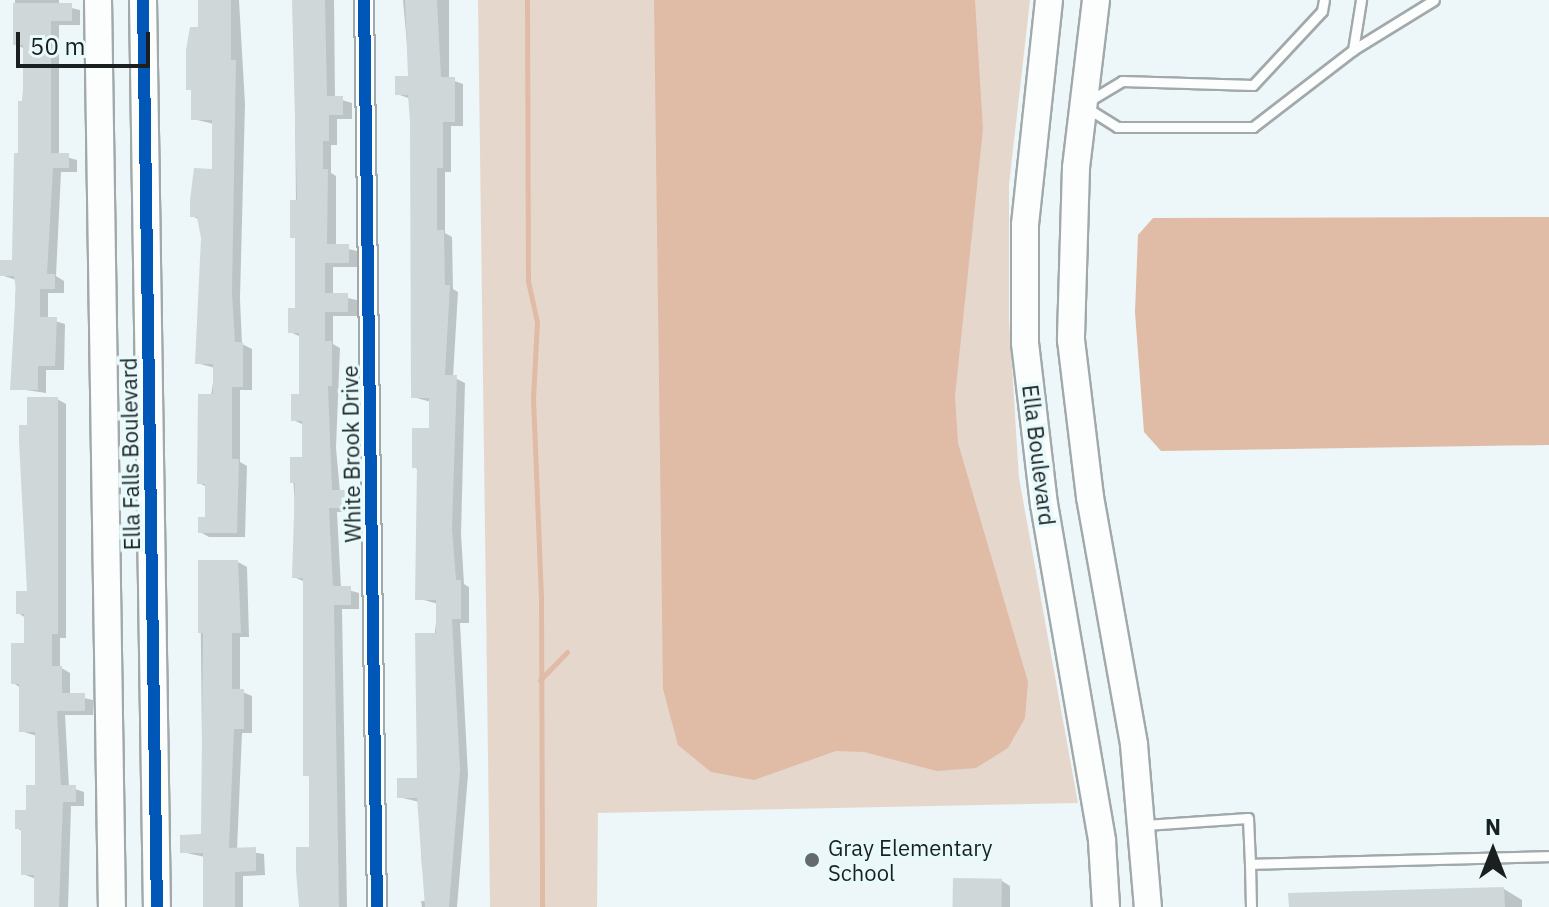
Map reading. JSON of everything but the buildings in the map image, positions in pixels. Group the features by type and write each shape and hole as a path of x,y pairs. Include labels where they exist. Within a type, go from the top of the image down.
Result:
{"main road":[{"name":"Ella Falls Boulevard","path":"98,0 112,907"},
{"name":"Ella Falls Boulevard","path":"143,0 157,907"},
{"name":"Ella Boulevard","path":"1049,0 1025,225 1025,343 1044,504 1100,834 1106,907"},
{"name":"Ella Boulevard","path":"1096,0 1082,105 1071,228 1071,340 1090,497 1128,705 1143,825 1148,907"},
{"path":"99,76 144,76"},
{"path":"1036,100 1082,105"},
{"path":"104,466 150,465"},
{"path":"1100,834 1143,825"}],"street":[{"name":"White Brook Drive","path":"364,0 377,907"}],"lane":[{"path":"1324,0 1322,11 1253,85 1122,81 1082,105 1117,127 1253,127 1353,50 1434,0"},
{"path":"1353,50 1361,0"},
{"path":"1143,825 1248,818 1251,907"},
{"path":"1250,864 1549,856"}],"shaded area":[{"path":"478,0 1030,0 1009,185 1009,320 1019,478 1078,803 598,813 597,907 490,907"},
{"path":"654,0 975,0 983,129 955,396 958,443 1028,682 1025,718 1008,748 976,768 937,771 864,752 836,751 754,780 711,772 678,745 663,689"},
{"path":"1549,217 1549,445 1161,451 1144,432 1135,312 1138,235 1153,218"}],"waterway":[{"path":"527,0 528,281 537,322 533,398 541,596 542,907"},
{"path":"540,680 567,652"}],"cycle path":[{"path":"143,0 157,907"},
{"path":"364,0 377,907"}],"place":[{"name":"Gray Elementary School","path":"812,860"}]}
